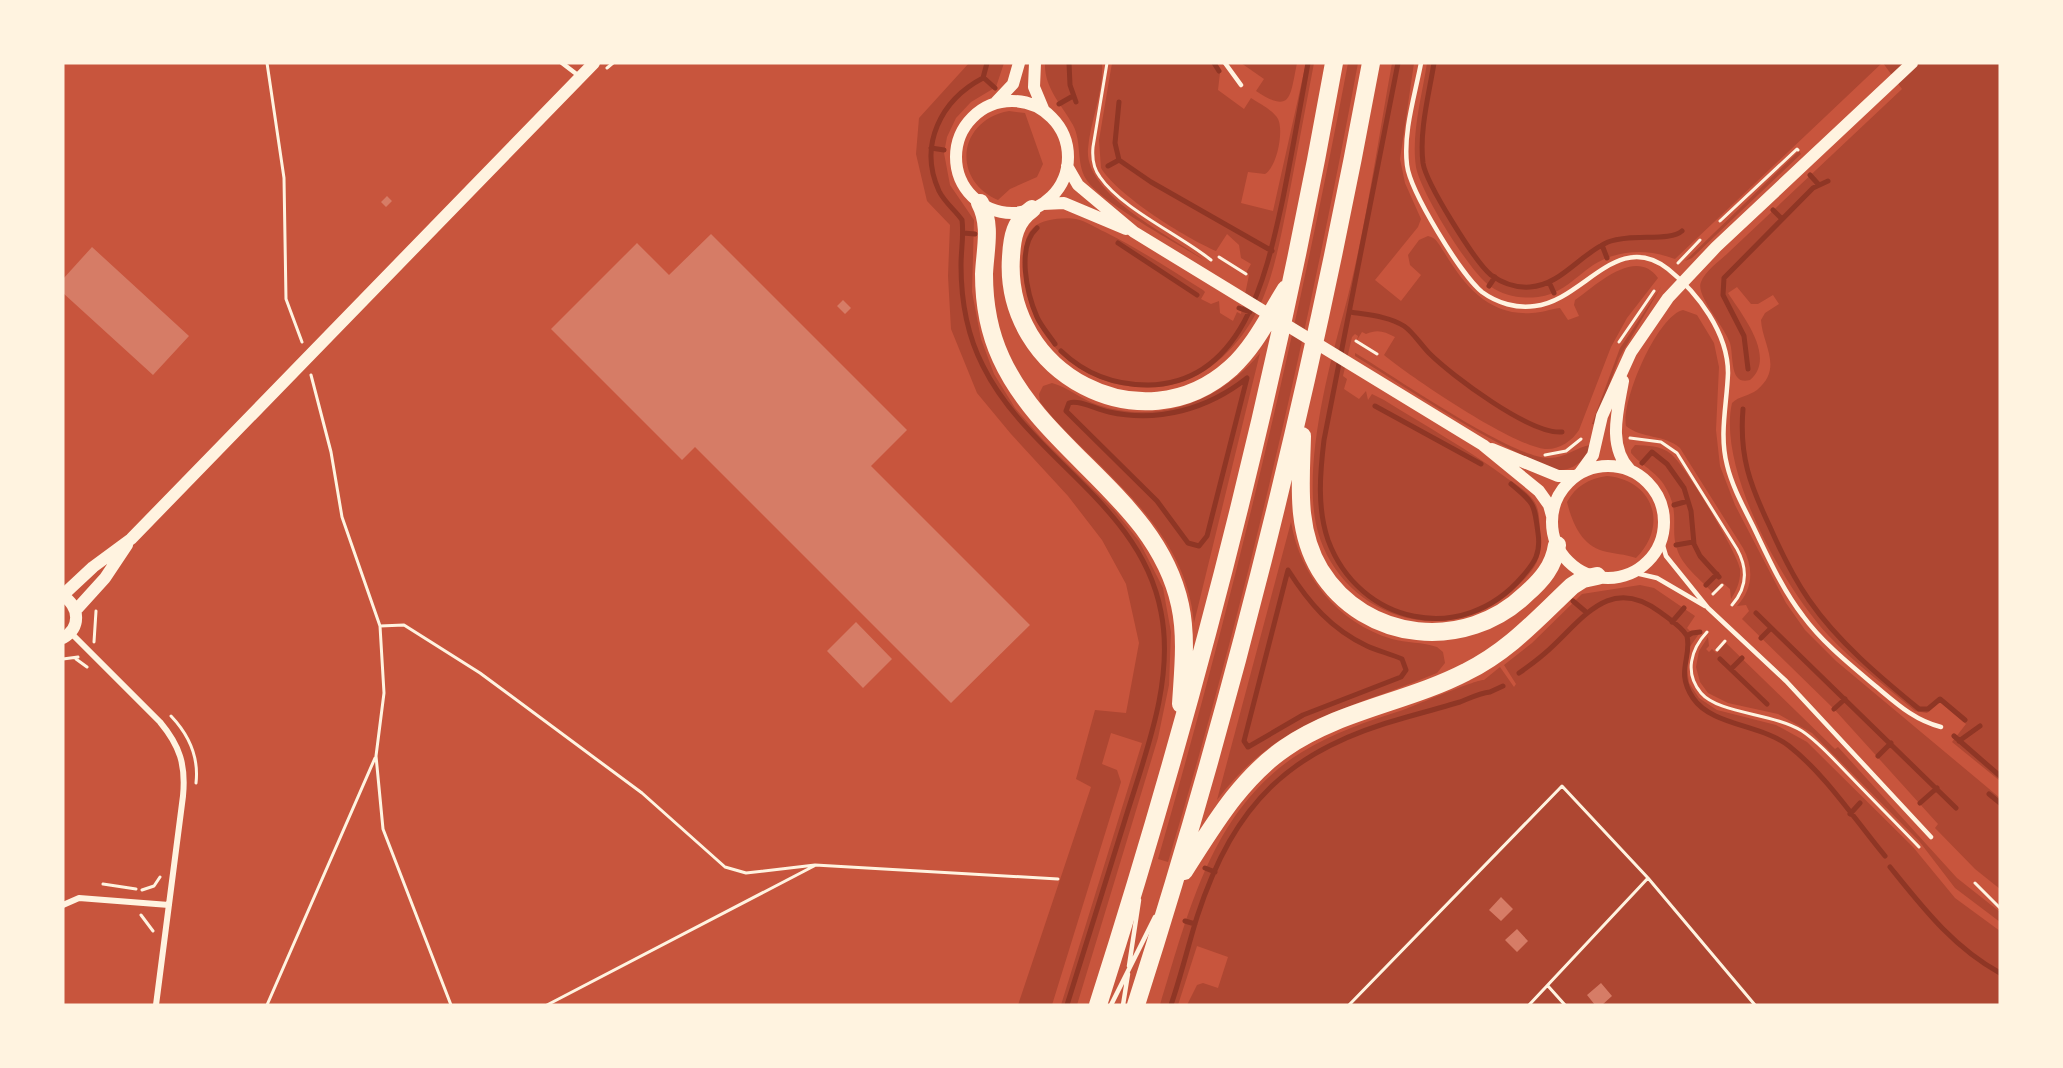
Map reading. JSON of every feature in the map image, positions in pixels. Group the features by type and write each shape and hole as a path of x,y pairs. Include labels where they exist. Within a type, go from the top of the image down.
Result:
{"highway":[{"path":"1098,1005 1146,856 1236,527 1293,277 1334,63"},
{"path":"1136,1005 1174,887 1239,657 1303,398 1349,182 1371,63"},
{"path":"980,203 987,223 984,274 987,315 999,356 1010,376 1047,428 1135,516 1153,540 1173,581 1183,624 1180,735"},
{"path":"1037,206 1017,224 1011,264 1017,308 1039,351 1074,381 1095,392 1143,401 1166,399 1191,393 1213,381 1245,352 1293,277"},
{"path":"1303,398 1300,501 1310,547 1320,569 1334,588 1372,618 1401,630 1424,633 1473,627 1516,604 1534,587 1551,566 1557,545"},
{"path":"1174,887 1232,798 1257,771 1287,747 1324,727 1467,672 1498,654 1524,634 1572,586 1583,579 1597,576"}],"main road":[{"path":"67,636 77,618 76,610 63,596 93,567 131,539 594,63"},
{"path":"1019,63 1013,84 994,104 974,116 966,124 957,146 956,157 961,180 980,203 1008,213 1064,203 1134,232 1483,445 1539,491 1549,505 1557,545 1571,564 1580,571 1597,576 1614,577 1631,572 1646,563 1661,539 1664,521 1659,499 1646,480 1631,471 1621,459 1616,445 1617,418 1627,361"},
{"path":"1035,63 1035,94 1044,112 1063,133 1067,166 1060,186 1037,206"},
{"path":"1552,516 1557,499 1593,455 1602,417 1627,361 1648,324 1682,282 1912,63"},
{"path":"994,104 1017,101 1044,112"},
{"path":"1067,166 1078,185 1134,232"},
{"path":"1483,445 1558,476 1578,475 1602,466 1631,471"},
{"path":"76,610 105,578 131,539"}],"street":[{"path":"67,636 160,722 180,752 184,778 156,1005"},
{"path":"63,905 79,897 169,905"}],"lane":[{"path":"562,63 580,77"},
{"path":"1225,63 1241,85"},
{"path":"1421,63 1406,151 1411,182 1462,270 1484,293 1513,305 1545,305 1573,292 1607,265 1632,258 1660,264 1682,282 1724,341 1728,372 1723,430 1727,466 1740,499 1790,598 1822,639 1850,665 1911,716 1941,727"},
{"path":"1661,539 1666,556 1707,608 1786,681 1931,837"},
{"path":"1631,572 1657,578 1707,608"},
{"path":"1123,1005 1146,856"},
{"path":"1111,1005 1180,866"}],"path":[{"path":"267,63 284,178 286,299 308,357"},
{"path":"1107,63 1093,147 1092,160 1096,171 1104,183 1134,207 1211,261"},
{"path":"1219,257 1246,274"},
{"path":"1356,341 1377,354"},
{"path":"310,373 331,452 342,517 380,626 384,693 376,756 383,829 451,1005"},
{"path":"1713,594 1722,585"},
{"path":"380,626 404,625 480,673 642,793 725,867 746,873 815,865 1058,879"},
{"path":"1707,632 1696,646 1691,661 1692,675 1701,693 1718,705 1773,717 1803,732 1823,749 1919,847"},
{"path":"1717,650 1725,641"},
{"path":"76,659 90,669"},
{"path":"267,1005 376,756"},
{"path":"1349,1005 1562,786 1648,878 1755,1005"},
{"path":"548,1005 815,865"},
{"path":"103,884 148,889 159,881 162,870"},
{"path":"1530,1005 1648,878"},
{"path":"1975,883 2000,908"},
{"path":"135,913 150,924 154,937"},
{"path":"1548,986 1565,1005"}],"shaded area":[{"path":"969,63 1004,63 996,87 971,102 956,118 947,137 944,153 950,185 974,220 972,292 981,339 994,374 1015,408 1044,441 1114,510 1139,541 1163,588 1171,632 1169,685 1158,738 1077,1005 1061,1005 1142,743 1111,733 1102,764 1117,770 1121,782 1052,1005 1018,1005 1091,787 1076,779 1095,710 1126,713 1139,643 1126,584 1102,540 1068,496 977,393 951,329 948,276 950,225 927,201 916,154 919,118"},
{"path":"1045,63 1102,63 1101,85 1088,149 1090,166 1114,198 1132,213 1204,260 1123,211 1086,179 1081,166 1076,132 1047,80"},
{"path":"1112,63 1217,63 1220,73 1218,90 1244,109 1251,98 1273,113 1280,125 1276,157 1265,174 1248,172 1241,203 1273,211 1306,63 1314,63 1278,251 1270,280 1258,309 1243,334 1212,366 1186,380 1157,387 1131,387 1106,381 1084,371 1064,356 1047,338 1035,317 1027,292 1024,251 1030,232 1037,225 1047,221 1071,218 1083,221 1118,239 1203,290 1205,292 1201,299 1211,304 1219,301 1220,313 1233,321 1237,312 1241,314 1249,275 1246,273 1251,264 1241,258 1239,245 1227,234 1216,251 1188,236 1137,203 1122,191 1101,168 1099,140"},
{"path":"1241,63 1297,63 1293,85 1287,98 1277,101 1256,91 1264,79"},
{"path":"1348,63 1358,63 1297,365 1250,565 1168,862 1158,859 1213,662 1286,364"},
{"path":"1392,63 1414,63 1400,159 1405,183 1421,219 1418,227 1375,280 1401,301 1421,275 1410,265 1408,255 1419,240 1428,236 1438,242 1460,276 1479,296 1490,304 1516,313 1535,313 1560,308 1568,320 1579,316 1574,305 1575,300 1604,278 1616,272 1627,267 1639,266 1649,269 1658,278 1627,318 1611,347 1579,430 1569,441 1555,448 1545,449 1529,445 1509,436 1416,379 1384,355 1395,337 1377,331 1366,334 1362,332 1357,340 1358,336 1355,334 1352,337 1343,376 1347,379 1344,389 1359,399 1366,391 1368,400 1372,394 1447,438 1522,489 1532,498 1537,508 1540,549 1537,562 1529,574 1491,606 1447,620 1415,620 1400,616 1384,610 1357,593 1335,569 1327,555 1320,540 1313,500 1315,447 1324,391 1358,253"},
{"path":"1427,63 1882,63 1675,259 1640,252 1617,255 1595,264 1557,291 1545,296 1525,298 1501,292 1481,278 1447,231 1426,194 1416,167 1415,141"},
{"path":"1883,63 2000,63 2000,781 1952,742 1966,724 1939,701 1927,713 1915,711 1859,665 1828,635 1792,588 1774,558 1744,493 1734,460 1730,430 1732,403 1757,390 1765,382 1769,373 1769,356 1761,320 1765,313 1779,304 1773,295 1758,304 1751,304 1737,287 1728,293 1748,324 1759,348 1760,360 1757,371 1750,380 1743,381 1735,374 1727,336 1706,303 1700,288 1703,278 1710,270 1902,89"},
{"path":"1009,111 1025,113 1043,164 1037,177 1010,189 998,200 983,191 973,179 967,165 967,151 971,138 979,126 992,117"},
{"path":"1799,151 1801,154 1692,258 1685,261"},
{"path":"1661,287 1619,358 1595,424 1592,424 1620,348"},
{"path":"1683,310 1697,315 1714,343 1719,367 1716,430 1720,466 1735,505 1786,603 1805,630 1836,661 2000,798 2000,889 1975,869 1935,828 1938,824 1834,709 1742,619 1749,611 1746,605 1737,606 1746,593 1750,578 1749,563 1743,548 1680,448 1667,440 1639,433 1626,426 1629,398 1643,361 1662,327"},
{"path":"1260,353 1194,623 1188,591 1177,561 1161,534 1121,486 1053,418 1040,402 1039,394 1043,386 1052,383 1098,405 1144,412 1166,410 1208,396 1244,370"},
{"path":"1355,353 1481,431 1508,445 1548,458 1565,455 1591,445 1589,450 1580,462 1566,469 1556,470 1546,467 1458,420 1355,356"},
{"path":"1635,445 1658,447 1667,451 1678,461 1698,491 1721,528 1740,569 1738,585 1731,599 1730,589 1723,583 1713,593 1679,555 1674,535 1671,499 1660,479 1631,453"},
{"path":"1607,476 1623,479 1636,486 1651,506 1652,532 1636,558 1595,548 1583,538 1572,517 1567,502 1574,492 1588,481"},
{"path":"1291,522 1303,561 1325,595 1339,609 1355,622 1373,632 1392,639 1437,647 1443,652 1445,663 1437,673 1345,708 1291,734 1265,751 1217,800"},
{"path":"1640,585 1654,588 1695,616 1687,628 1691,632 1701,631 1689,648 1686,660 1689,683 1699,698 1717,710 1776,725 1807,742 1913,847 1955,898 2000,931 2000,1005 1187,1005 1197,985 1203,983 1218,988 1228,957 1197,946 1178,1005 1160,1005 1194,898 1208,864 1225,831 1246,802 1271,775 1302,752 1338,733 1484,680 1500,667 1514,687 1516,684 1504,665 1532,643 1582,594"},
{"path":"1708,637 1709,646 1706,649 1709,652 1712,649 1716,653 1726,643 1835,749 1838,747 1957,878 2000,912 2000,922 1955,888 1919,841 1812,733 1778,714 1728,703 1708,693 1700,682 1696,667 1699,651"}],"building":[{"path":"387,196 392,201 386,207 381,202"},
{"path":"711,234 907,430 871,466 1030,625 951,703 695,447 682,460 551,329 637,243 669,275"},
{"path":"92,247 189,336 153,375 63,293 63,279"},
{"path":"843,300 851,308 845,314 837,306"},
{"path":"856,622 892,659 863,688 827,651"},
{"path":"1501,897 1513,909 1501,921 1489,910"},
{"path":"1517,929 1528,941 1517,952 1505,940"},
{"path":"1601,983 1612,996 1602,1005 1595,1005 1587,995"}],"waterway":[{"path":"987,63 983,78 955,98 945,111 937,126 931,157 933,174 939,191 962,220 962,291 973,342 983,366 1003,399 1027,428 1108,511 1131,541 1149,574 1161,612 1164,638 1161,692 1148,746 1067,1005"},
{"path":"1069,63 1070,85 1076,102"},
{"path":"1214,63 1219,71"},
{"path":"1061,351 1080,366 1101,377 1123,383 1148,385 1181,380 1208,366 1229,345 1246,318 1269,258 1283,198 1308,63"},
{"path":"1398,63 1324,440 1320,490 1322,516 1328,540 1343,569 1363,591 1387,607 1414,616 1442,618 1471,613 1498,599 1522,577 1534,562 1538,552 1539,540 1534,510 1529,500 1511,484"},
{"path":"1434,63 1423,125 1423,163 1452,222 1474,255 1491,275 1514,286 1541,285 1561,275 1608,242 1617,239 1669,236 1682,231"},
{"path":"984,78 995,88"},
{"path":"1059,104 1073,96"},
{"path":"1119,102 1115,143 1119,160 1151,182 1272,251"},
{"path":"931,148 944,150"},
{"path":"1108,166 1119,160"},
{"path":"1810,175 1819,185"},
{"path":"1748,369 1744,336 1723,295 1724,278 1813,188 1828,181"},
{"path":"1773,210 1781,218"},
{"path":"1037,228 1031,236 1025,258 1027,284 1037,317 1055,344"},
{"path":"963,233 975,234"},
{"path":"1118,243 1197,295"},
{"path":"1602,245 1607,258"},
{"path":"1489,286 1495,277"},
{"path":"1549,282 1554,293"},
{"path":"1239,308 1250,312"},
{"path":"1350,312 1385,318 1404,326 1440,363 1492,402 1531,424 1562,432"},
{"path":"1247,378 1207,536 1199,546 1188,543 1157,501 1066,411 1069,403 1073,402 1127,415 1146,416 1182,411 1216,398 1247,378"},
{"path":"1375,406 1481,464"},
{"path":"1743,409 1743,441 1752,484 1783,555 1809,600 1846,645 1919,709 1928,709 1940,699 1965,720"},
{"path":"1642,463 1652,452 1667,464 1684,488 1691,511 1694,544 1700,556 1719,577"},
{"path":"1674,505 1688,501"},
{"path":"1676,545 1693,542"},
{"path":"1288,570 1313,604 1342,632 1367,646 1402,659 1406,670 1401,677 1303,715 1248,747 1244,741 1288,570"},
{"path":"1706,585 1717,574"},
{"path":"1519,673 1547,652 1578,621 1602,603 1628,598 1643,602 1675,623 1687,636 1685,680 1693,698 1701,707 1724,720 1765,733 1789,746 1828,784 1885,856"},
{"path":"1573,601 1586,612"},
{"path":"1672,622 1684,608"},
{"path":"1756,613 1956,808"},
{"path":"1761,638 1771,628"},
{"path":"1687,636 1700,632"},
{"path":"1731,669 1742,658"},
{"path":"1720,659 1767,704"},
{"path":"1171,1005 1197,917 1212,876 1229,841 1249,811 1272,786 1299,764 1330,745 1366,730 1460,702 1503,686"},
{"path":"1834,709 1845,699"},
{"path":"1959,741 1980,726"},
{"path":"1954,736 2000,776"},
{"path":"1878,756 1891,743"},
{"path":"1920,803 1937,788"},
{"path":"1989,794 2000,803"},
{"path":"1850,814 1860,803"},
{"path":"1890,867 1953,939 1983,963 2000,973"},
{"path":"1205,868 1215,872"},
{"path":"1185,921 1195,924"}]}
